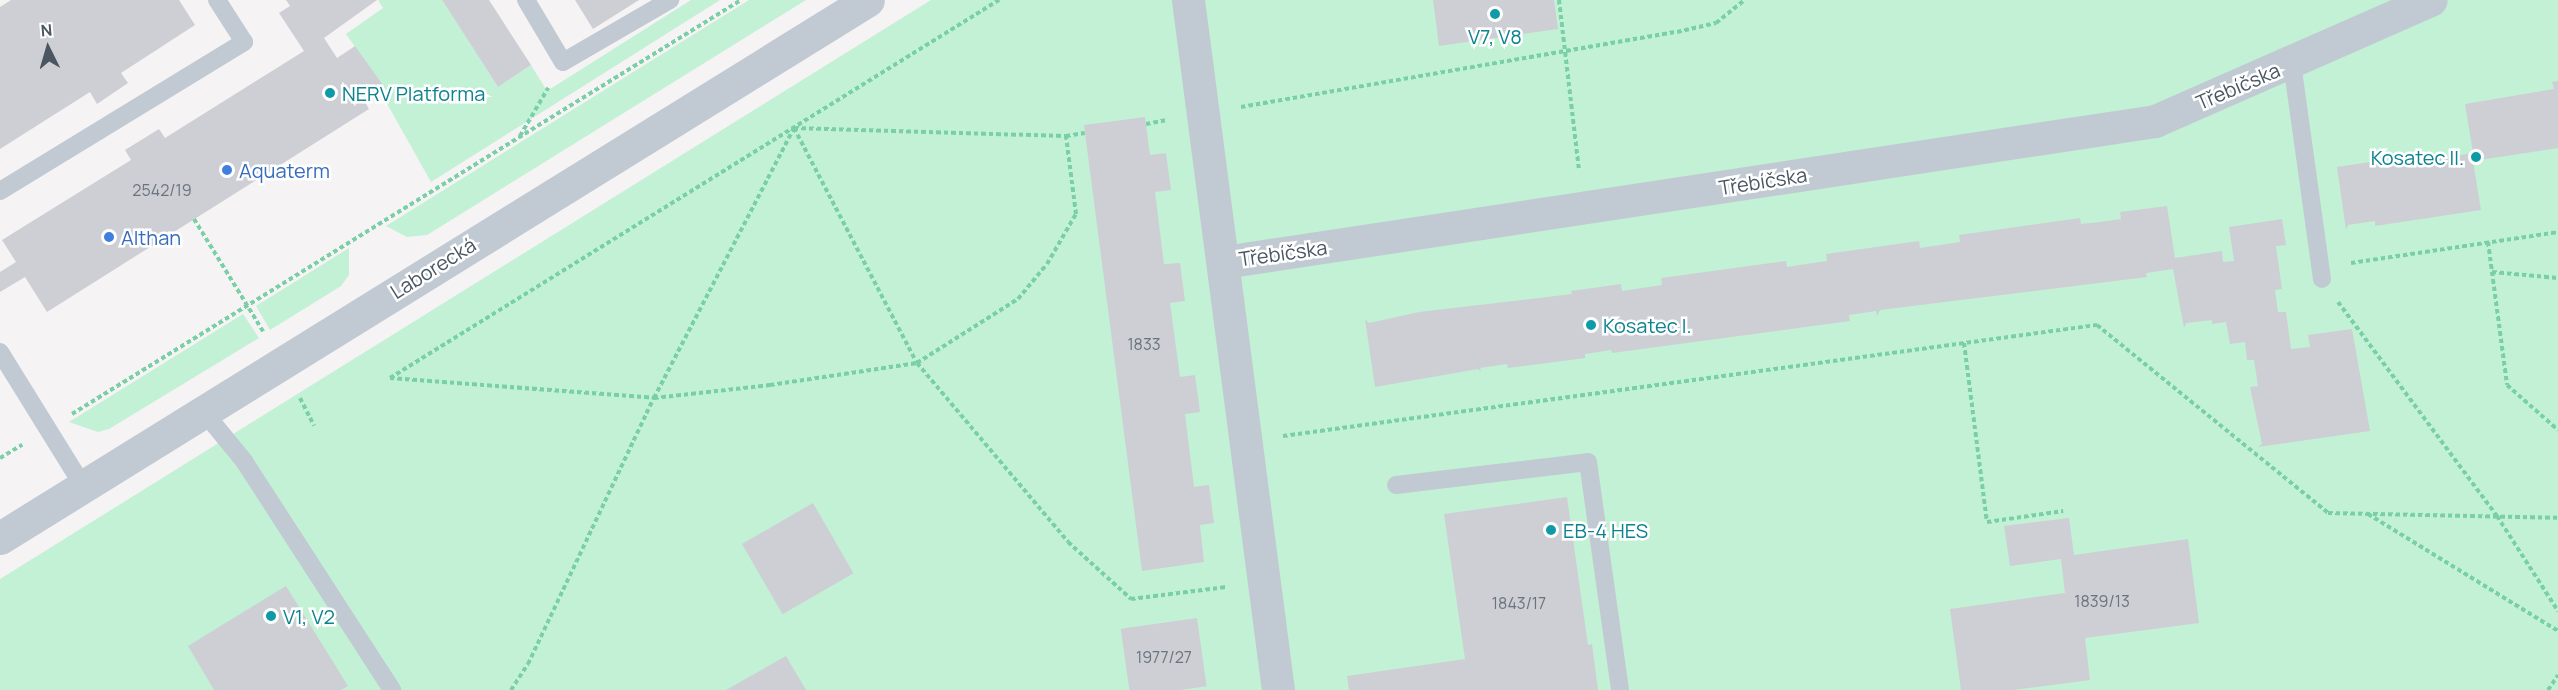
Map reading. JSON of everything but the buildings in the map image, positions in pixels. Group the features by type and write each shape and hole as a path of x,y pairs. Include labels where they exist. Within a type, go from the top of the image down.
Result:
{"street":[{"name":"Laborecká","path":"0,538 867,0"},
{"name":"Třebíčska","path":"1188,0 1224,262 1278,690"},
{"path":"2292,63 2431,0"},
{"name":"Třebíčska","path":"1224,262 2155,122 2292,63"}],"lane":[{"path":"0,191 244,42 217,0"},
{"path":"526,0 563,62 670,0"},
{"path":"2292,63 2321,274"},
{"path":"0,352 83,486"},
{"path":"203,411 243,461 392,690"},
{"path":"1396,484 1588,462 1620,690"}],"path":[{"path":"0,459 741,0"},
{"path":"999,0 390,378 654,398 770,385 917,363 1018,299 1047,264 1076,214 1066,136"},
{"path":"1559,0 1584,209"},
{"path":"1204,114 1716,22 1744,0"},
{"path":"519,136 563,62"},
{"path":"794,128 1066,136 1085,133"},
{"path":"794,128 917,363 1068,542 1131,598 1233,586"},
{"path":"511,690 528,664 654,398 794,128"},
{"path":"194,219 249,306"},
{"path":"2558,232 2488,242 2321,274 2497,516 2558,611"},
{"path":"2488,242 2507,385 2558,430"},
{"path":"2492,272 2558,278"},
{"path":"1246,441 2097,326 2328,513 2558,518"},
{"path":"1964,343 1987,522 2063,511"},
{"path":"2367,514 2558,631"},
{"path":"2548,690 2558,675"}],"green space":[{"path":"378,0 442,0 498,87 531,65 547,91 691,0 720,0 431,182 385,100 390,96 346,34 383,8"},
{"path":"749,0 806,0 427,235 407,237 386,226"},
{"path":"931,0 2558,0 2558,690 0,690 0,579"},
{"path":"349,248 349,275 341,286 270,330 256,306"},
{"path":"243,314 259,338 109,429 98,432 69,422"}],"place":[{"name":"V7, V8","path":"1495,14"},
{"name":"NERV Platforma","path":"330,93"},
{"name":"Kosatec II.","path":"2476,157"},
{"name":"Aquaterm","path":"227,170"},
{"name":"Althan","path":"109,237"},
{"name":"Kosatec I.","path":"1591,325"},
{"name":"EB-4 HES","path":"1551,530"},
{"name":"V1, V2","path":"271,616"}]}
